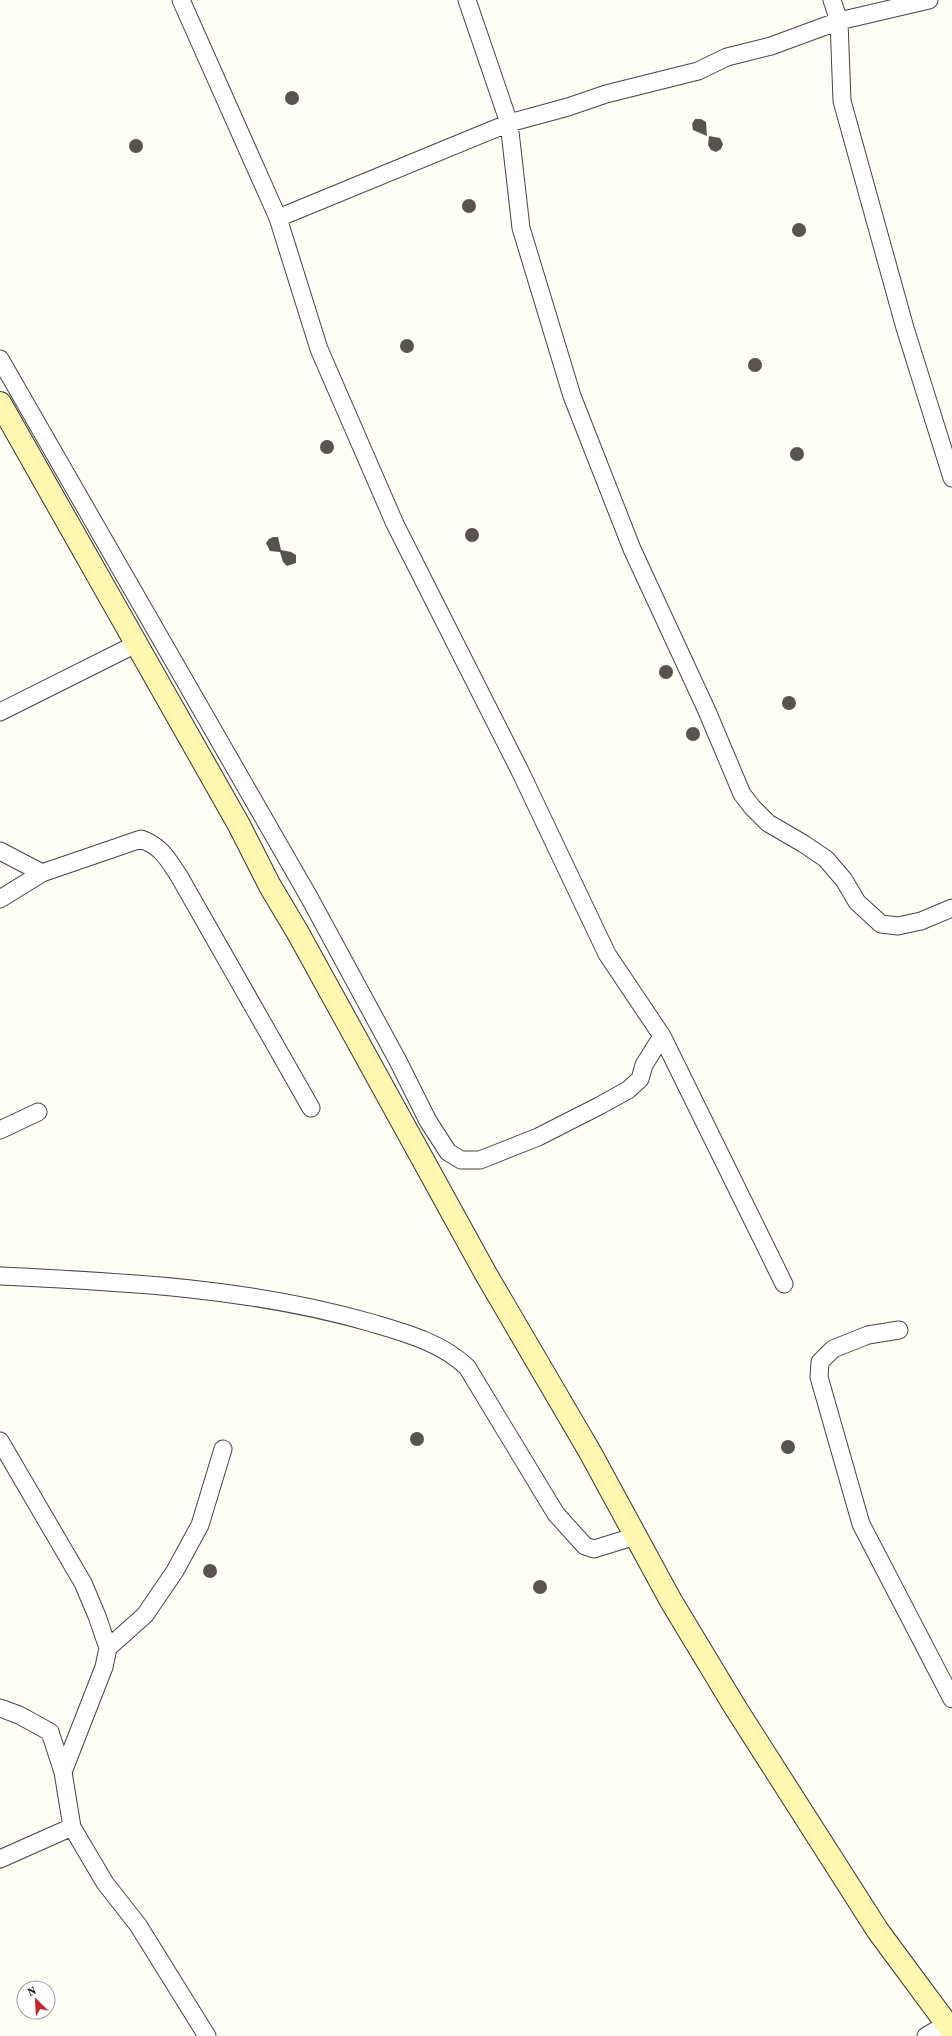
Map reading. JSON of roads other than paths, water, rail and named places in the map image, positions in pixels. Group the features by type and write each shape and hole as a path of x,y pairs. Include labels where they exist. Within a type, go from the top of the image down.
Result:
{"street":[{"path":"181,0 278,218 319,349 395,524 520,771 607,954 662,1036 784,1284"},
{"path":"467,0 509,123 521,228 572,396 632,549 707,711 742,794 752,807 768,823 826,859 844,880 857,902 881,924 898,926 921,921 952,908"},
{"path":"832,0 839,21 842,101 907,335 952,478"},
{"path":"278,218 509,123 568,107 606,94 698,71 727,57 771,46 839,21 929,0"},
{"path":"0,359 308,897 398,1062 428,1121 448,1152 461,1160 480,1160 538,1137 628,1090 640,1080 644,1065 662,1036"},
{"path":"0,403 197,753 239,824 270,886 298,933 487,1276 590,1452 671,1601 802,1814 878,1931 950,2025 926,2036"},
{"path":"0,712 136,644"},
{"path":"197,753 220,743"},
{"path":"0,899 42,873 141,839 155,844 168,859 179,876 311,1108"},
{"path":"0,851 42,873"},
{"path":"0,1130 38,1112"},
{"path":"0,1276 74,1280 241,1294 332,1311 431,1343 453,1354 466,1367 556,1514 585,1546 594,1549 636,1536"},
{"path":"899,1330 868,1335 833,1349 820,1362 819,1377 861,1524 952,1698"},
{"path":"0,1441 83,1583 97,1616 108,1648 101,1675 63,1772"},
{"path":"108,1648 145,1615 175,1571 200,1525 223,1449"},
{"path":"0,1708 19,1714 50,1732 63,1772 72,1827 105,1883 138,1925 208,2036"},
{"path":"0,1858 72,1827"}]}
